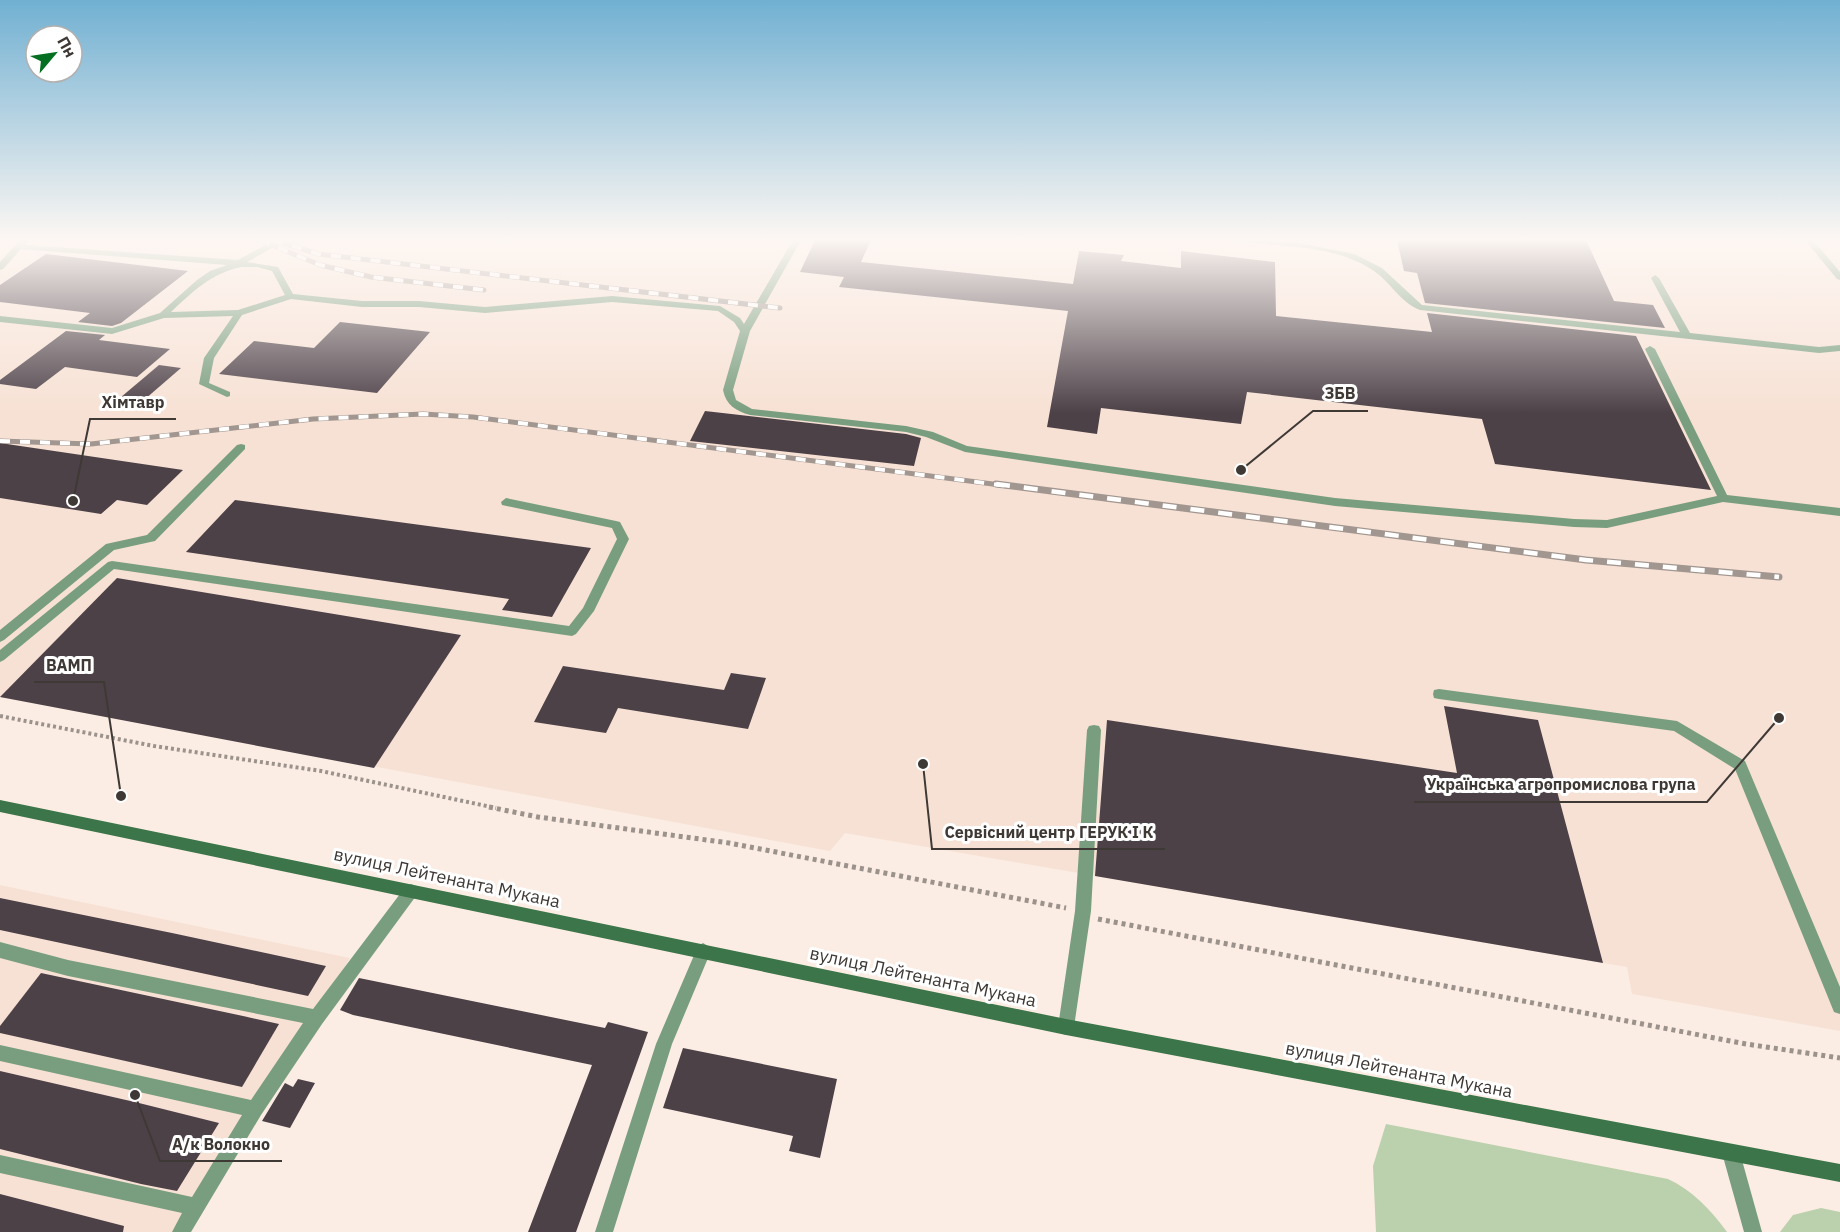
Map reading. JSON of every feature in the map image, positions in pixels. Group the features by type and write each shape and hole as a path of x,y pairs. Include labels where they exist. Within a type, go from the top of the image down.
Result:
{"main road":[{"name":"вулиця Лейтенанта Мукана","path":"0,806 1066,1027 1840,1173"}],"lane":[{"path":"163,315 181,297"},
{"path":"0,318 112,331 163,315 239,313 286,297"},
{"path":"303,297 362,304 419,303 485,310 612,299 720,309 737,320 745,331"},
{"path":"764,297 745,331 728,390 729,399 735,406 750,412 906,429 929,434 965,449 1335,502 1607,524 1723,498 1840,512"},
{"path":"1405,297 1420,307 1819,350 1840,348"},
{"path":"1665,297 1686,336"},
{"path":"227,394 204,384 209,358 239,313"},
{"path":"1650,349 1723,498"},
{"path":"0,637 110,547 151,538 241,447"},
{"path":"0,657 112,565 572,631 588,611 623,539 620,532 616,525 506,502"},
{"path":"1439,694 1677,726 1740,765 1840,1006"},
{"path":"1066,1027 1083,911 1094,730"},
{"path":"181,1232 255,1109 316,1018 411,891"},
{"path":"0,950 68,968 316,1018"},
{"path":"604,1232 664,1044 703,951"},
{"path":"0,1053 255,1109"},
{"path":"1731,1153 1753,1232"},
{"path":"0,1164 197,1207"}],"path":[{"path":"0,716 154,746 321,771 538,817 729,843 1083,911 1090,918 1117,925 1651,1024 1746,1044 1840,1058"}],"shaded area":[{"path":"0,297 1840,297 1840,1031 1632,994 1627,967 845,833 830,851 0,697"},
{"path":"0,885 350,958 191,1232 0,1232"}],"green space":[{"path":"1386,1124 1668,1179 1701,1202 1727,1232 1376,1232 1373,1166"},
{"path":"1821,1208 1840,1212 1840,1232 1780,1232 1793,1215"}],"building":[{"path":"0,297 154,297 121,323 112,326 78,322 90,313 0,302"},
{"path":"939,297 1276,297 1276,316 1432,332 1427,313 1636,336 1711,490 1495,464 1482,419 1247,392 1241,424 1101,408 1097,434 1047,427 1068,311"},
{"path":"1424,297 1612,297 1614,301 1653,305 1665,328 1425,303"},
{"path":"340,322 430,332 377,393 219,374 254,341 314,348"},
{"path":"66,331 105,335 99,340 170,349 137,377 65,367 36,389 0,384 0,380"},
{"path":"159,365 181,368 137,406 114,403"},
{"path":"705,411 906,434 921,438 914,466 690,441"},
{"path":"0,443 183,470 147,505 117,500 101,514 0,498"},
{"path":"235,500 591,548 552,617 502,610 509,599 186,552"},
{"path":"117,578 461,635 374,768 0,697"},
{"path":"563,666 724,690 731,673 766,678 748,729 618,708 606,733 534,722"},
{"path":"1444,706 1538,720 1603,963 1095,876 1107,720 1457,773"},
{"path":"0,898 326,966 308,996 0,930"},
{"path":"41,973 279,1024 242,1087 0,1033 0,1026"},
{"path":"359,978 605,1028 608,1022 648,1032 576,1232 528,1232 592,1065 353,1015 340,1010"},
{"path":"683,1048 837,1079 820,1158 789,1151 793,1136 663,1108"},
{"path":"0,1071 219,1123 177,1191 141,1184 0,1149"},
{"path":"298,1079 315,1083 290,1128 262,1121 285,1083 293,1087"},
{"path":"0,1194 124,1226 123,1232 0,1232"}],"railway":[{"path":"690,297 780,308"},
{"path":"0,441 91,444 313,419 423,414 473,417 1008,486"},
{"path":"996,484 1586,560 1779,577"}],"place":[{"name":"ЗБВ","path":"1241,470"},
{"name":"Хімтавр","path":"73,501"},
{"name":"Українська агропромислова група","path":"1779,718"},
{"name":"Сервісний центр ГЕРУК І К","path":"923,764"},
{"name":"ВАМП","path":"121,796"},
{"name":"А/к Волокно","path":"135,1095"}]}
